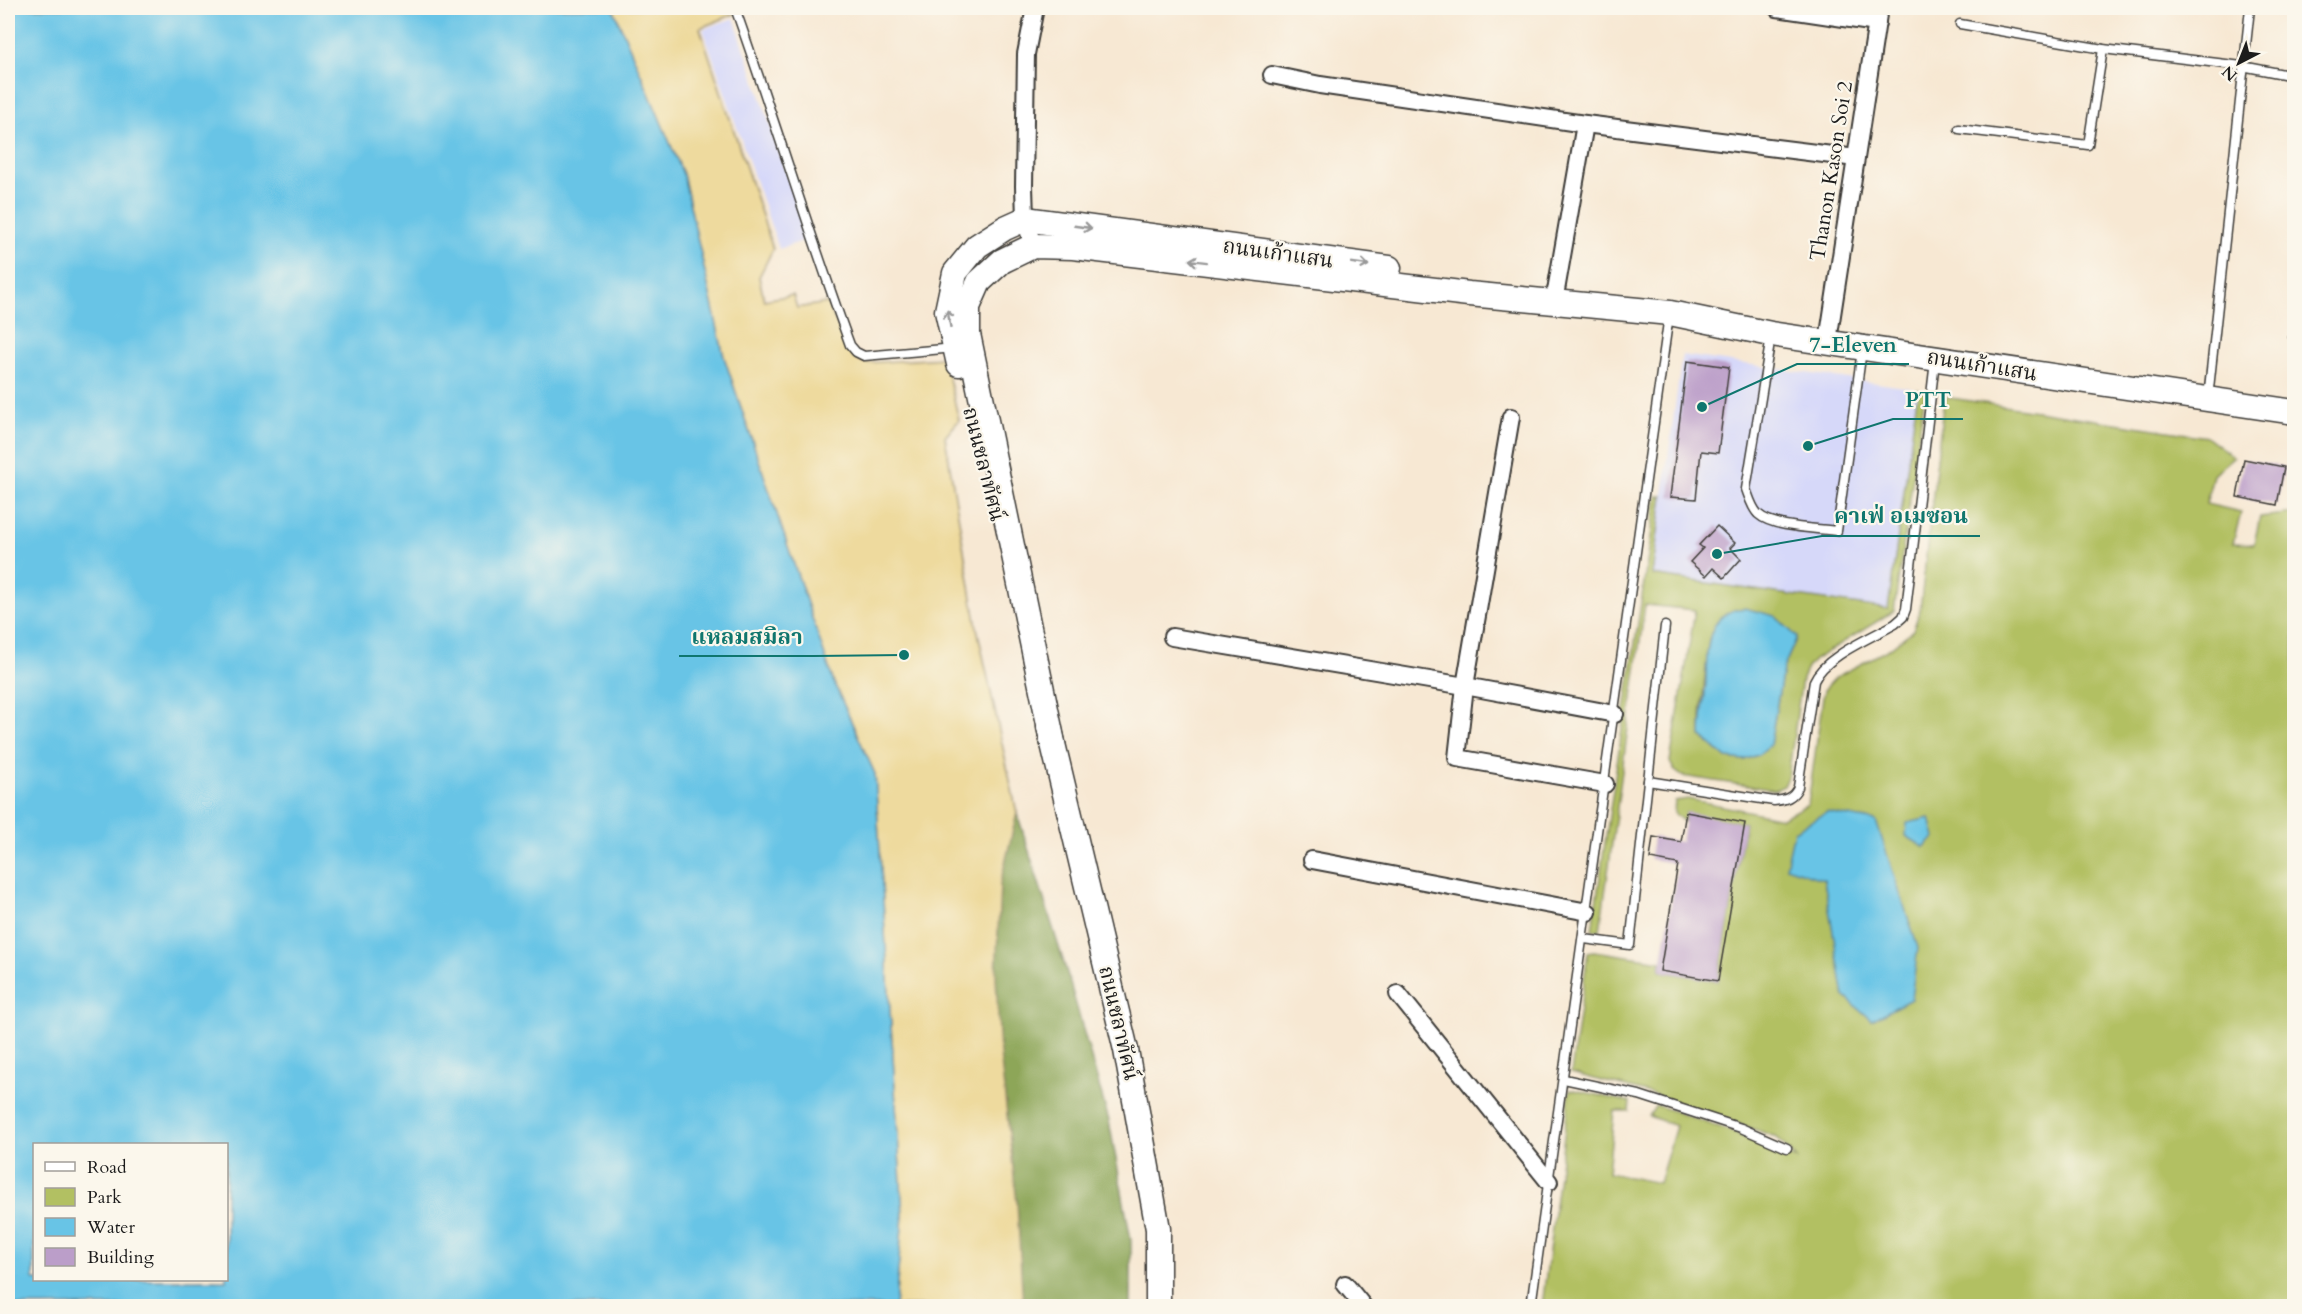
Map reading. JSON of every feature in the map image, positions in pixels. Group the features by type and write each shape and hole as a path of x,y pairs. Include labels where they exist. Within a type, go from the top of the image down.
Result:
{"main road":[{"name":"ถนนชลาทัศน์","path":"1025,219 1005,228 977,246 955,273 947,312 1126,1050 1158,1229 1158,1306"},
{"name":"ถนนเก้าแสน","path":"1025,219 1475,279 1527,299"},
{"name":"ถนนชลาทัศน์","path":"1033,246 1002,261 980,282 968,307 968,325 1053,743"},
{"name":"ถนนเก้าแสน","path":"1033,246 1073,247 1554,302 1670,313 1771,334 2295,412"}],"street":[{"path":"1033,246 1025,219 1024,186 1026,54 1035,8"},
{"path":"1777,8 1878,15"},
{"name":"Thanon Kason Soi 2","path":"1828,341 1878,15"},
{"path":"1272,75 1320,85 1585,124 1856,158"},
{"path":"1554,302 1585,124"},
{"path":"1510,417 1465,686 1457,758 1605,784"},
{"path":"1172,637 1465,686 1615,714"},
{"path":"1312,860 1588,912"},
{"path":"1398,994 1549,1182"},
{"path":"1345,1284 1362,1306"}],"lane":[{"path":"735,8 769,104 820,263 850,345 864,356 955,348"},
{"path":"2208,399 2250,8"},
{"path":"1960,24 2103,49 2242,66 2295,76"},
{"path":"1959,129 2088,145 2103,49"},
{"path":"1531,1306 1588,912 1670,313"},
{"path":"2293,337 2295,328"},
{"path":"1771,334 1746,489 1758,514 1772,522 1837,531 1863,347"},
{"path":"1648,782 1774,801 1786,800 1795,794 1814,681 1819,670 1895,624 1903,617 1906,609 1936,358"},
{"path":"1584,939 1630,945 1665,626"},
{"path":"1564,1079 1639,1095 1741,1128 1787,1148"}],"shaded area":[{"path":"734,18 809,239 779,249 703,29"},
{"path":"1682,355 1918,389 1888,609 1652,575"}],"green space":[{"path":"1918,389 1925,393 1894,611 1814,660 1807,668 1802,679 1788,777 1784,786 1775,790 1682,776 1674,770 1670,762 1695,610 1645,605 1600,930 1592,930 1657,496 1663,496 1652,575 1888,609","holes":["1797,637 1783,669 1770,745 1758,755 1744,760 1726,758 1701,736 1701,714 1709,639"]},
{"path":"1944,397 2207,437 2234,457 2213,475 2206,504 2241,512 2233,543 2254,544 2260,517 2294,513 2294,1306 1542,1306 1570,1089 1630,1102 1629,1111 1614,1111 1608,1173 1659,1183 1676,1126 1649,1116 1656,1105 1730,1131 1798,1160 1776,1137 1650,1093 1571,1073 1588,952 1661,961 1660,971 1718,981 1745,823 1686,813 1684,822 1674,813 1675,801 1688,799 1782,818 1808,804 1824,690 1836,677 1889,649 1913,630 1920,610","holes":["1824,880 1873,1020 1833,930"]},
{"path":"1017,813 1068,976 1109,1121 1131,1240 1131,1306 1023,1306 1017,1203 1000,1054 996,977 1000,884"}],"sand":[{"path":"613,8 747,9 700,28 773,249 759,277 764,300 793,295 797,308 827,303 853,357 866,363 944,358 959,420 945,437 977,628 1017,813 1000,884 996,977 1000,1054 1017,1203 1023,1306 895,1306 903,1215 875,774 834,683 724,357 683,174"}],"water":[{"path":"8,8 613,8 683,174 724,357 834,683 875,774 903,1215 895,1306 8,1306"},
{"path":"1744,608 1775,616 1797,637 1783,669 1770,745 1758,755 1744,760 1726,758 1701,736 1708,645 1711,634 1722,617 1731,611"},
{"path":"1827,812 1876,821 1918,948 1911,999 1872,1020 1844,996 1824,880 1786,867 1794,831"},
{"path":"1930,818 1935,838 1924,847 1906,836 1907,823"}],"building":[{"path":"1687,361 1729,367 1718,453 1701,451 1696,499 1670,497"},
{"path":"2244,459 2284,467 2277,505 2237,497"},
{"path":"1717,526 1735,543 1730,548 1741,559 1724,578 1713,568 1706,576 1690,562 1703,548 1699,545"},
{"path":"1686,812 1745,823 1718,981 1660,971 1678,864 1650,859 1653,837 1681,842"}],"place":[{"name":"7-Eleven","path":"1702,407"},
{"name":"PTT","path":"1808,446"},
{"name":"คาเฟ่ อเมซอน","path":"1717,554"},
{"name":"แหลมสมิลา","path":"904,655"}]}
